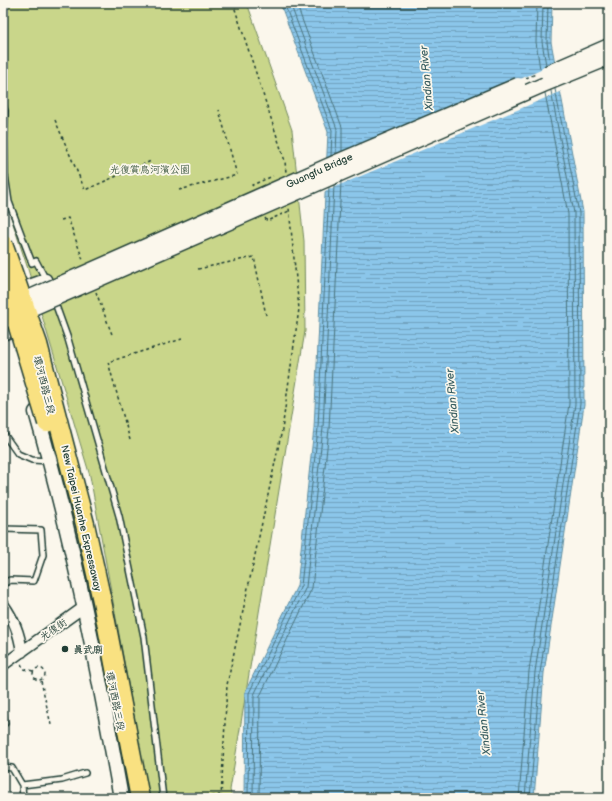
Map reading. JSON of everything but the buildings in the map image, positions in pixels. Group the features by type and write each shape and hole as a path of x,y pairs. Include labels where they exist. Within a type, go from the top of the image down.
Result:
{"highway":[{"name":"New Taipei Huanhe Expressaway","path":"3,244 38,344 85,524 140,798"},
{"name":"New Taipei Huanhe Expressaway","path":"9,284 47,422 76,541 114,722 128,798"}],"main road":[{"name":"Guangfu Bridge","path":"32,302 340,161 609,46"},
{"name":"Guangfu Bridge","path":"32,302 542,85 609,58"},
{"name":"環河西路三段","path":"3,253 9,284 28,324 36,349 92,574 134,798"},
{"path":"3,309 32,302"},
{"path":"6,329 32,302"},
{"name":"環河西路三段","path":"3,305 6,329 28,384 50,461 84,607 121,798"}],"street":[{"path":"3,298 9,284 46,279"},
{"path":"6,329 28,324"},
{"path":"3,604 8,620 19,634 19,653"},
{"name":"光復街","path":"3,665 84,607"}],"lane":[{"path":"3,105 5,175 9,202 32,263 36,261 46,279 68,339 119,516 144,637 163,798"},
{"path":"3,433 18,454 32,460 50,461"},
{"path":"3,529 41,530 43,555 34,581 10,580 3,584"},
{"path":"3,713 5,723"},
{"path":"3,767 12,768 22,786 23,798"},
{"path":"22,786 62,780 85,773"}],"path":[{"path":"233,3 285,160 287,179"},
{"path":"179,190 237,175 219,110"},
{"path":"55,120 85,190 151,161"},
{"path":"221,798 227,685 282,430 299,309 289,203"},
{"path":"61,220 68,218 83,260"},
{"path":"198,269 254,257 266,315"},
{"path":"94,288 113,337"},
{"path":"130,440 108,362 182,339"},
{"path":"19,653 24,669 34,671 39,668 44,670 45,676 41,681"},
{"path":"34,671 33,676 35,679 41,681"},
{"path":"41,681 52,725"},
{"path":"200,798 220,795"}],"green space":[{"name":"光復賞鳥河濱公園","path":"3,3 247,3 292,130 304,241 305,331 230,790 232,798 149,798 90,476 27,266 3,193"}],"water":[{"name":"Xindian River","path":"280,3 552,3 551,42 583,212 584,405 544,673 534,798 244,798 245,692 297,586 314,428 328,132"}],"pier":[{"path":"557,63 562,91 323,192 324,164"}],"place":[{"name":"真武廟","path":"65,649"}]}
